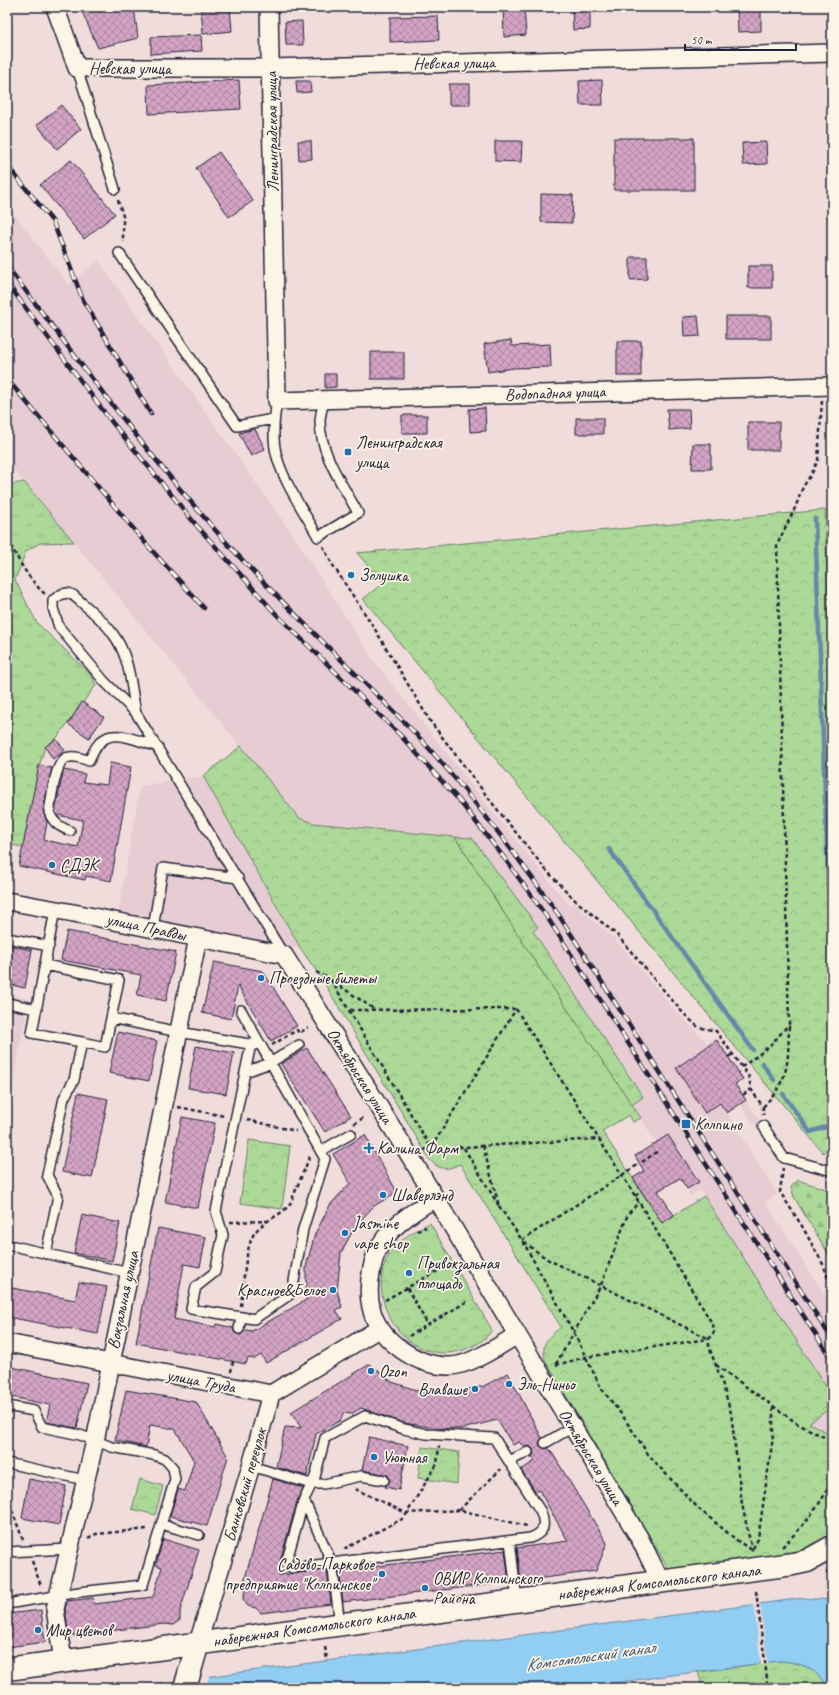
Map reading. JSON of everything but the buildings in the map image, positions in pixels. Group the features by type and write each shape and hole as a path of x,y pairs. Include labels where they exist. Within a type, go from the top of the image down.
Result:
{"street":[{"path":"55,7 77,68"},
{"name":"Ленинградская улица","path":"269,7 277,401"},
{"name":"Невская улица","path":"77,68 271,68 832,53"},
{"name":"Водопадная улица","path":"277,401 829,391"},
{"name":"улица Правды","path":"7,901 153,928 284,955"},
{"name":"Вокзальная улица","path":"64,1661 56,1609 58,1596 95,1441 198,938"},
{"name":"Октябрьская улица","path":"284,955 435,1198"},
{"path":"435,1198 517,1335 472,1360 448,1366 423,1362 400,1350 380,1328 371,1308 369,1282 375,1256 385,1238 400,1223 435,1198"},
{"path":"271,1394 380,1328"},
{"name":"Октябрьская улица","path":"517,1335 640,1539 661,1582"},
{"name":"улица Труда","path":"7,1344 271,1394"},
{"name":"Банковский переулок","path":"185,1688 271,1394"},
{"name":"набережная Комсомольского канала","path":"7,1669 793,1564 807,1561 832,1547"}],"lane":[{"path":"77,68 115,189"},
{"path":"119,253 237,426 273,419"},
{"path":"277,401 273,419 276,456 287,481 318,537 358,513 323,443 320,420 324,399"},
{"path":"136,713 126,659 114,634 101,620 68,592 62,594 54,600 53,608 59,627 104,681 136,713 284,955"},
{"path":"70,831 58,826 51,817 50,812 58,767 63,759 70,756 89,760 96,746 106,738 119,736 158,747"},
{"path":"153,928 163,868 238,878"},
{"path":"45,965 119,980 105,1047 32,1033 55,910"},
{"path":"7,938 49,946"},
{"path":"7,1003 37,1009"},
{"path":"241,1010 325,1159 303,1229 292,1293 254,1319 191,1309 196,1287 215,1272 222,1234 216,1211 251,1044"},
{"path":"111,1018 179,1032 260,1046"},
{"path":"46,1254 58,1196 47,1175 64,1098 74,1080 82,1042"},
{"path":"245,1072 270,1063 299,1044"},
{"path":"763,1126 784,1158 832,1171"},
{"path":"321,1151 351,1134"},
{"path":"7,1246 14,1246 129,1273"},
{"path":"239,1329 241,1317"},
{"path":"7,1406 34,1411 42,1427 80,1435 112,1447 154,1455 165,1459 173,1468 175,1479 143,1585 7,1604"},
{"path":"365,1416 404,1429 441,1436 494,1438 541,1512 544,1520 543,1529 539,1535 510,1541 330,1560 292,1568 286,1563 304,1500 315,1477 325,1438 365,1416"},
{"path":"545,1443 573,1427"},
{"path":"509,1461 528,1452"},
{"path":"7,1463 85,1480"},
{"path":"251,1466 311,1484 324,1484 361,1476 384,1480"},
{"path":"304,1500 330,1560 340,1624"},
{"path":"161,1526 198,1535"},
{"path":"510,1541 517,1600"},
{"path":"7,1552 71,1544"}],"path":[{"path":"115,189 122,216 124,232 123,243 119,253"},
{"path":"763,1107 774,1095 788,1064 789,1024 777,545 795,508 803,487 818,460 822,400 829,391"},
{"path":"318,537 332,564 373,626 430,721 492,804 551,875 575,900 617,935 683,1013 698,1027 716,1031 749,1077 751,1089 763,1107 763,1126"},
{"path":"7,539 24,569 36,586 54,600"},
{"path":"316,972 331,980 375,1010"},
{"path":"331,980 432,1148"},
{"path":"350,1010 516,1009"},
{"path":"432,1148 516,1009"},
{"path":"516,1009 639,1202 709,1316 713,1325 714,1332 709,1339 709,1347 728,1400 731,1413 742,1504 753,1555"},
{"path":"742,1067 770,1046 789,1024"},
{"path":"728,1057 733,1054"},
{"path":"743,1095 751,1089"},
{"path":"422,1150 432,1148 599,1139"},
{"path":"483,1146 499,1206"},
{"path":"464,1147 499,1206 522,1240 574,1333 601,1388 622,1415 648,1454 699,1509 739,1542 752,1550"},
{"path":"241,1317 241,1307 250,1244 256,1231 268,1221 280,1215 290,1204 310,1155 321,1151"},
{"path":"522,1240 658,1151"},
{"path":"784,1158 780,1192 802,1226 824,1266 832,1291"},
{"path":"635,1196 642,1192"},
{"path":"552,1367 556,1364 601,1285 628,1214 639,1202"},
{"path":"219,1223 268,1221"},
{"path":"414,1233 426,1227"},
{"path":"522,1240 547,1258 709,1339"},
{"path":"386,1306 384,1299 448,1265"},
{"path":"407,1288 428,1325"},
{"path":"407,1337 468,1301"},
{"path":"404,1335 413,1342"},
{"path":"556,1364 586,1357 709,1339"},
{"path":"231,1374 233,1361"},
{"path":"716,1365 798,1424 832,1442"},
{"path":"752,1550 758,1538 772,1448 773,1407"},
{"path":"330,1560 404,1518 437,1464 441,1436"},
{"path":"459,1510 509,1461"},
{"path":"336,1481 406,1513 459,1510 543,1529"},
{"path":"780,1548 807,1522 832,1481"},
{"path":"71,1544 85,1540 96,1534 161,1526"},
{"path":"756,1591 768,1688"},
{"path":"325,1647 327,1660"},
{"path":"764,1688 767,1684"}],"shaded area":[{"path":"7,205 69,285 98,260 293,535 375,662 489,807 569,905 573,903 614,938 676,1011 707,1043 715,1038 743,1079 735,1085 760,1121 754,1125 740,1104 727,1113 777,1194 765,1202 832,1306 832,1396 700,1190 691,1196 632,1105 643,1097 533,930 537,927 472,839 313,823 299,818 7,461"},
{"path":"203,776 301,949 118,914 140,786"},
{"path":"7,995 29,999 7,1115"},
{"path":"832,1407 832,1435 808,1424"}],"green space":[{"path":"24,482 74,542 40,543 26,551 15,580 37,623 91,675 96,685 56,739 45,747 40,763 23,847 7,844 7,485"},
{"path":"825,510 832,730 832,1144 823,1153 363,599 383,583 357,553"},
{"path":"241,746 299,818 313,823 455,837 540,969 641,1118 633,1122 629,1115 602,1131 662,1223 704,1196 832,1396 832,1407 809,1423 832,1435 832,1533 825,1539 800,1551 670,1571 545,1360 545,1344 549,1337 561,1327 460,1164 448,1168 441,1168 430,1160 323,981 301,949 203,776"},
{"path":"455,837 472,838 538,927 533,931 643,1097 632,1105 540,969"},
{"path":"249,1140 290,1146 282,1209 240,1203"},
{"path":"798,1180 832,1191 832,1260 794,1197 791,1187"},
{"path":"430,1223 492,1330 479,1343 463,1350 444,1353 427,1350 411,1342 398,1330 389,1316 383,1299 381,1281 388,1256 403,1239"},
{"path":"422,1447 459,1452 457,1484 418,1478"},
{"path":"140,1479 163,1486 155,1515 132,1509"},
{"path":"778,1661 794,1663 807,1667 818,1675 828,1688 703,1688 698,1672"}],"water":[{"name":"Комсомольский канал","path":"804,1598 832,1600 832,1688 828,1688 818,1675 807,1667 794,1663 778,1661 576,1688 121,1688"}],"pier":[{"path":"754,1602 760,1602 768,1665 761,1665"},
{"path":"210,1674 206,1688 162,1688 164,1680"}],"waterway":[{"path":"815,519 832,988"},
{"path":"609,849 753,1050"},
{"path":"762,1063 774,1080"},
{"path":"783,1094 810,1132 832,1125"}],"railway":[{"path":"7,165 53,222 83,300 151,414"},
{"path":"7,266 145,447 204,517 278,597 412,730 470,796 488,819 558,914 832,1339"},
{"path":"7,283 111,421 197,526 277,615 400,735 458,799 505,859 549,920 832,1360"},
{"path":"7,379 148,546 204,608"}],"place":[{"name":"Ленинградская улица","path":"348,452"},
{"name":"Золушка","path":"351,575"},
{"name":"СДЭК","path":"52,865"},
{"name":"Проездные билеты","path":"261,978"},
{"name":"Колпино","path":"686,1124"},
{"name":"Калина Фарм","path":"369,1148"},
{"name":"Шаверлэнд","path":"383,1195"},
{"name":"Jasmine vape shop","path":"345,1233"},
{"name":"Привокзальная площадь","path":"409,1273"},
{"name":"Красное&Белое","path":"333,1290"},
{"name":"Ozon","path":"371,1371"},
{"name":"Эль-Ниньо","path":"509,1384"},
{"name":"Влаваше","path":"475,1389"},
{"name":"Уютная","path":"374,1457"},
{"name":"Садово-Парковое предприятие \"Колпинское\"","path":"382,1574"},
{"name":"ОВИР Колпинского Района","path":"425,1588"},
{"name":"Мир цветов","path":"38,1630"}]}
